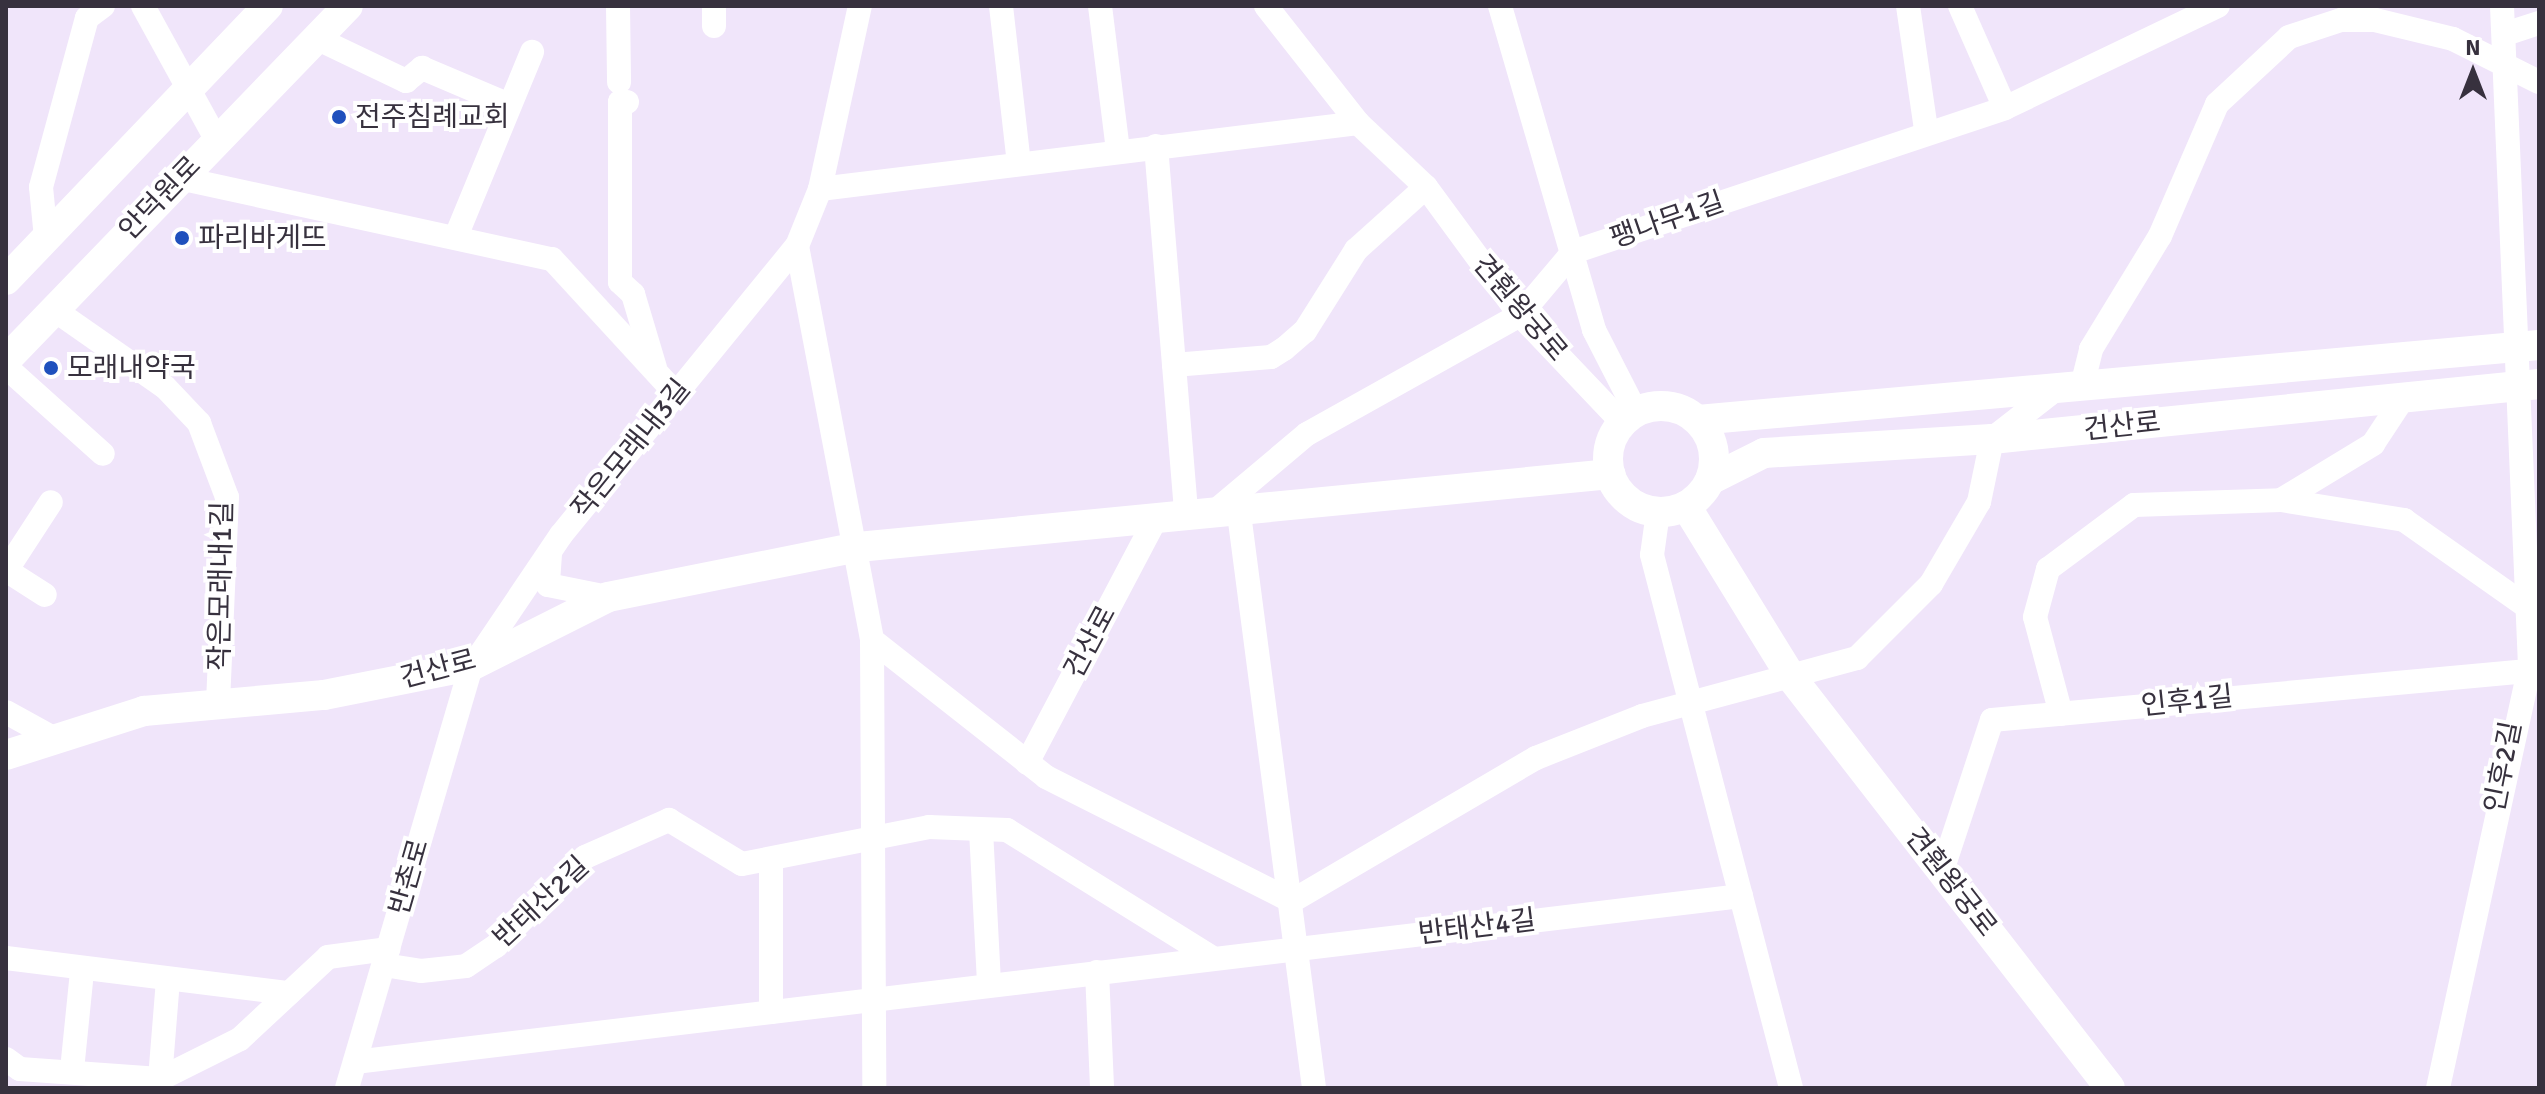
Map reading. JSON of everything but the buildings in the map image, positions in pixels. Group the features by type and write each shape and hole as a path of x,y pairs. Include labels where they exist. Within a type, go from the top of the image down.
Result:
{"street":[{"path":"46,238 41,187 87,18 103,6"},
{"path":"143,6 216,139"},
{"name":"안덕원로","path":"6,280 268,6"},
{"name":"안덕원로","path":"6,360 216,139 348,6"},
{"path":"618,6 623,92 620,102 620,282 633,294 656,373"},
{"name":"작은모래내3길","path":"474,663 561,535 797,246 820,189 860,6"},
{"path":"1001,6 1019,163"},
{"path":"1100,6 1118,151"},
{"name":"견훤왕궁로","path":"1266,6 1358,123 1426,187 1520,315 1629,417"},
{"name":"팽나무1길","path":"1500,6 1573,252 1926,129 2005,108 2215,8"},
{"path":"1908,6 1926,129"},
{"path":"1960,6 2005,108"},
{"name":"인후2길","path":"2438,1088 2516,701 2534,668 2530,609 2527,346 2502,6"},
{"name":"건산로","path":"2068,388 2160,236 2217,104 2289,37 2341,20 2375,20 2453,39 2539,82"},
{"path":"2505,34 2539,23"},
{"path":"316,38 406,81 422,68 509,105"},
{"path":"457,234 532,52"},
{"path":"820,189 1358,123"},
{"path":"1156,146 1186,513"},
{"path":"179,178 457,234 552,259 676,394"},
{"path":"1174,365 1271,357 1284,349 1305,331 1356,250 1426,187"},
{"path":"797,246 858,547 872,640 874,1088"},
{"path":"1314,1088 1292,901 1228,507 1307,434 1520,315 1573,252"},
{"path":"1573,252 1594,330 1629,417 1609,447 1610,474 1629,501 1672,509 1652,555 1791,1088"},
{"name":"작은모래내1길","path":"53,309 165,387 199,423 227,497 218,700"},
{"name":"건산로","path":"1629,417 1667,406 1698,420 2527,346"},
{"path":"6,367 103,454"},
{"name":"건산로","path":"1672,509 1710,480 1764,453 1992,439 2528,384"},
{"path":"1292,901 1536,758 1642,716 1692,706 1857,658 1931,584 1979,502 1992,439 2068,388"},
{"path":"2281,500 2373,444 2404,397"},
{"path":"1698,420 1713,450 1710,480"},
{"name":"건산로","path":"6,755 144,711 218,700 324,695 474,663 608,597 858,547 1156,518 1228,507 1610,474"},
{"path":"2061,714 2035,617 2048,569 2134,505 2281,500 2404,520 2530,609"},
{"path":"45,595 6,570 51,502"},
{"name":"견훤왕궁로","path":"1672,509 1791,677 2110,1088"},
{"name":"건산로","path":"1027,763 1156,518"},
{"path":"561,535 545,563 548,585 608,597"},
{"path":"872,640 1027,763 1292,901"},
{"name":"반촌로","path":"347,1088 474,663"},
{"name":"인후1길","path":"1942,871 1992,720 2534,668"},
{"path":"6,712 55,739"},
{"name":"반태산2길","path":"386,957 421,971 466,966 496,946 585,857 669,820 742,864 929,827 1007,830 1213,958"},
{"path":"981,830 989,985"},
{"path":"771,860 771,1012"},
{"name":"반태산4길","path":"355,1062 1741,896"},
{"path":"6,1059 20,1069 72,1070 160,1079 240,1039 328,957 386,957"},
{"path":"6,958 82,971 289,993"},
{"path":"72,1070 82,971"},
{"path":"1097,972 1102,1088"},
{"path":"160,1079 168,980"}],"place":[{"name":"전주침례교회","path":"339,117"},
{"name":"파리바게뜨","path":"182,238"},
{"name":"모래내약국","path":"51,368"}]}
